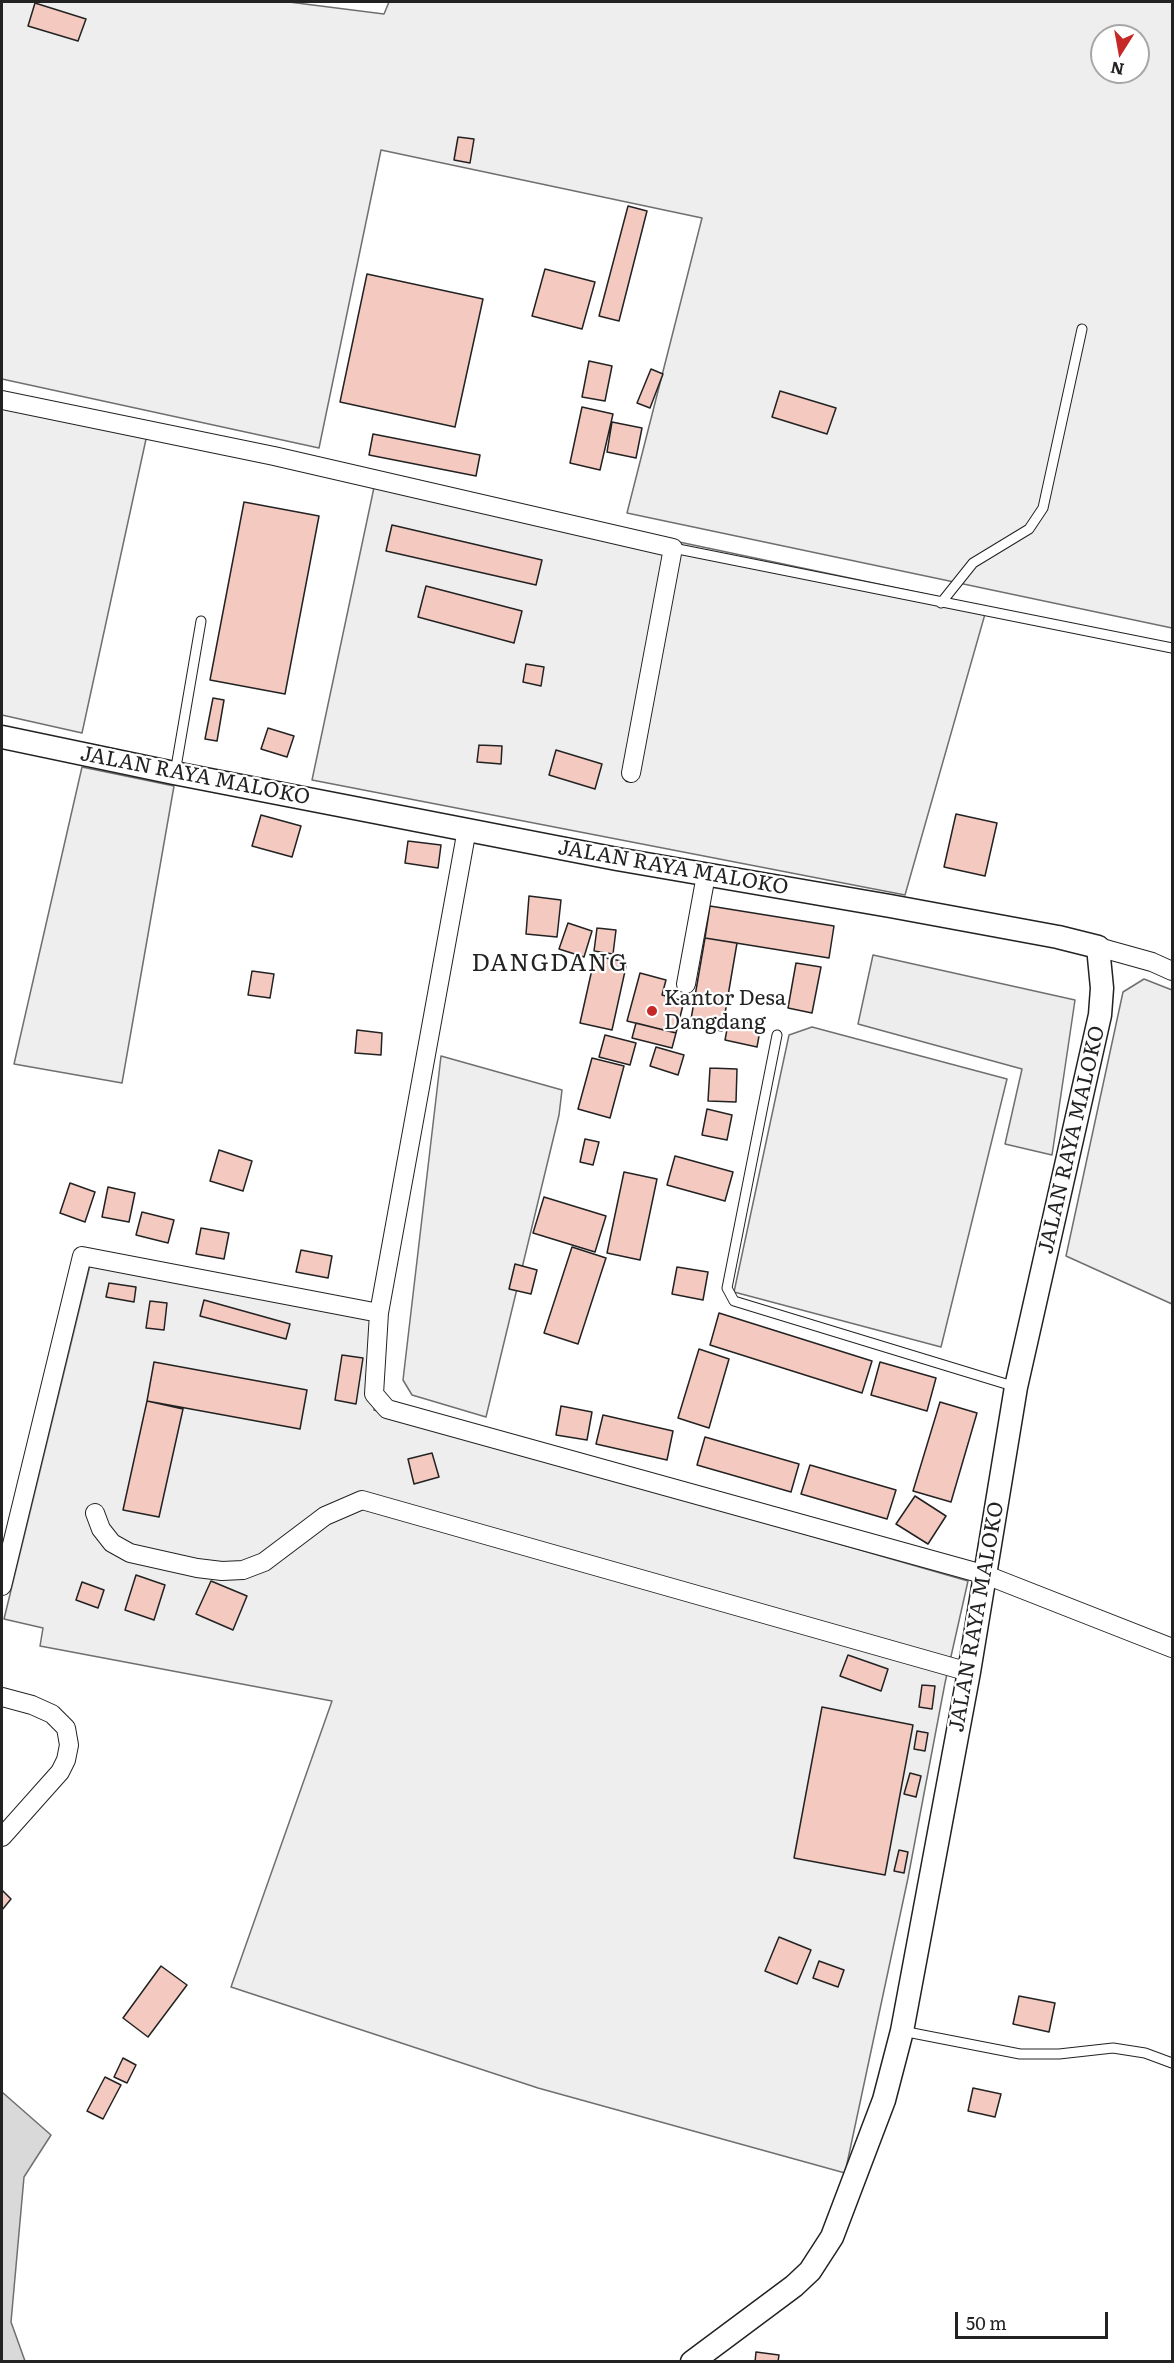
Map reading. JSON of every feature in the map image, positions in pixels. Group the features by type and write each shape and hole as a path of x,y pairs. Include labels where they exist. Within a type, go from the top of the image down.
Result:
{"street":[{"path":"2,400 274,456 673,548 631,773"},
{"name":"JALAN RAYA MALOKO","path":"2,737 174,773 706,875 890,906 1058,937 1098,947 1102,988 1100,1015 1016,1387 969,1672 902,2031 884,2100 832,2237 810,2271 794,2286 692,2361"},
{"path":"466,829 379,1313 374,1394 387,1408 986,1575 1173,1648"},
{"path":"686,984 706,875"},
{"path":"1098,947 1152,962 1173,971"},
{"path":"2,1586 82,1256 379,1313"},
{"path":"95,1512 101,1529 112,1542 130,1553 197,1568 222,1571 243,1570 264,1562 325,1516 362,1500 969,1672"},
{"path":"2,1697 32,1705 52,1714 66,1728 69,1745 66,1760 60,1772 2,1837"}],"lane":[{"path":"941,603 973,563 1029,529 1043,508 1082,329"},
{"path":"673,548 1173,648"},
{"path":"174,773 201,621"},
{"path":"777,1035 727,1288 734,1301 1016,1387"},
{"path":"902,2031 1020,2054 1059,2054 1121,2048 1145,2053 1173,2063"}],"shaded area":[{"path":"2,2 289,2 384,14 389,2 1172,2 1172,628 627,513 702,218 381,150 319,448 2,379"},
{"path":"2,399 148,430 82,733 2,715"},
{"path":"376,478 987,607 905,895 312,780"},
{"path":"82,767 174,786 122,1083 14,1064"},
{"path":"873,955 1075,1000 1052,1155 1005,1144 1022,1069 858,1024"},
{"path":"1144,979 1172,990 1172,1304 1066,1256 1123,992"},
{"path":"812,1027 1007,1079 941,1347 734,1292 789,1035"},
{"path":"441,1056 562,1090 559,1115 486,1417 412,1395 403,1380"},
{"path":"92,1257 385,1322 374,1410 968,1581 845,2173 538,2088 231,1987 332,1701 40,1646 43,1628 4,1619"},
{"path":"2,2092 51,2135 24,2177 11,2322 25,2361 2,2361"}],"building":[{"path":"35,3 86,19 78,41 28,26"},
{"path":"458,137 474,139 470,163 454,160"},
{"path":"628,206 647,211 619,321 599,316"},
{"path":"545,269 595,282 582,329 532,316"},
{"path":"367,274 483,299 455,427 340,402"},
{"path":"589,361 612,366 605,401 582,397"},
{"path":"651,369 663,374 650,408 637,403"},
{"path":"780,391 836,408 827,434 772,417"},
{"path":"582,407 613,414 600,470 570,463"},
{"path":"612,422 642,428 636,458 607,452"},
{"path":"373,434 480,455 476,476 369,455"},
{"path":"244,502 319,516 285,694 210,680"},
{"path":"392,525 542,560 536,585 386,551"},
{"path":"426,586 522,611 514,643 418,617"},
{"path":"526,664 544,667 541,686 523,682"},
{"path":"213,698 224,700 217,741 205,739"},
{"path":"268,728 294,736 287,757 261,749"},
{"path":"479,745 502,746 501,764 477,762"},
{"path":"556,750 602,764 595,789 549,775"},
{"path":"956,814 997,823 985,876 944,867"},
{"path":"261,815 301,826 292,857 252,846"},
{"path":"408,841 441,845 438,868 405,863"},
{"path":"529,896 561,900 557,937 526,934"},
{"path":"710,906 834,926 829,958 705,938"},
{"path":"568,923 592,931 584,957 559,949"},
{"path":"597,928 616,930 613,954 594,951"},
{"path":"705,938 737,943 722,1031 690,1025"},
{"path":"595,956 627,962 612,1030 580,1023"},
{"path":"796,963 821,967 812,1013 788,1008"},
{"path":"252,971 274,974 270,998 248,995"},
{"path":"640,973 666,980 662,995 684,1001 676,1033 627,1021"},
{"path":"729,1019 761,1025 757,1047 725,1040"},
{"path":"636,1023 676,1033 672,1048 632,1038"},
{"path":"357,1030 382,1033 381,1055 355,1053"},
{"path":"605,1035 636,1043 630,1065 599,1057"},
{"path":"656,1047 684,1055 678,1075 650,1066"},
{"path":"592,1058 624,1066 610,1118 578,1109"},
{"path":"710,1068 737,1069 736,1102 708,1101"},
{"path":"707,1109 732,1115 727,1140 702,1135"},
{"path":"585,1139 599,1142 593,1165 580,1162"},
{"path":"219,1150 252,1161 243,1191 210,1181"},
{"path":"675,1156 733,1172 725,1201 667,1185"},
{"path":"624,1172 657,1179 640,1260 607,1253"},
{"path":"70,1183 95,1192 85,1222 60,1213"},
{"path":"108,1187 135,1193 129,1222 102,1217"},
{"path":"544,1197 606,1216 595,1252 533,1233"},
{"path":"142,1212 174,1220 168,1243 136,1235"},
{"path":"201,1228 229,1233 224,1259 196,1254"},
{"path":"572,1247 606,1258 578,1344 544,1333"},
{"path":"301,1250 332,1256 328,1278 296,1272"},
{"path":"515,1264 537,1270 531,1294 509,1289"},
{"path":"677,1267 708,1272 703,1300 672,1294"},
{"path":"109,1283 136,1287 134,1302 106,1297"},
{"path":"204,1300 290,1324 286,1339 200,1316"},
{"path":"150,1301 167,1303 164,1330 146,1328"},
{"path":"719,1313 872,1361 862,1393 710,1345"},
{"path":"699,1349 729,1359 709,1428 678,1418"},
{"path":"342,1355 363,1358 356,1404 335,1400"},
{"path":"154,1362 307,1390 300,1429 147,1401"},
{"path":"880,1362 936,1378 927,1411 871,1395"},
{"path":"147,1401 183,1409 159,1517 123,1510"},
{"path":"940,1402 977,1413 951,1502 913,1491"},
{"path":"561,1406 592,1412 587,1440 556,1435"},
{"path":"603,1415 673,1431 667,1460 596,1444"},
{"path":"705,1437 799,1464 791,1492 697,1465"},
{"path":"432,1453 439,1477 414,1484 408,1459"},
{"path":"810,1465 896,1490 887,1519 801,1494"},
{"path":"915,1496 946,1516 928,1544 896,1524"},
{"path":"136,1575 165,1585 154,1620 125,1610"},
{"path":"211,1581 247,1596 233,1630 196,1614"},
{"path":"82,1582 104,1590 98,1608 76,1600"},
{"path":"848,1655 888,1669 881,1691 840,1676"},
{"path":"922,1685 935,1686 932,1709 919,1707"},
{"path":"822,1707 913,1725 885,1875 794,1858"},
{"path":"917,1731 928,1733 925,1751 914,1749"},
{"path":"910,1773 921,1776 916,1797 904,1794"},
{"path":"899,1850 908,1852 904,1873 894,1871"},
{"path":"2,1890 11,1899 2,1910"},
{"path":"779,1937 811,1950 797,1984 765,1971"},
{"path":"819,1961 844,1970 838,1987 813,1978"},
{"path":"161,1966 187,1985 148,2037 123,2018"},
{"path":"1019,1996 1055,2003 1049,2032 1013,2024"},
{"path":"123,2058 136,2065 127,2083 114,2077"},
{"path":"105,2077 121,2085 103,2119 87,2111"},
{"path":"973,2088 1001,2094 995,2117 968,2111"},
{"path":"756,2352 779,2355 778,2362 755,2362"}],"place":[{"name":"Kantor Desa Dangdang","path":"652,1011"}],"district":[{"name":"DANGDANG","path":"550,964"}]}
